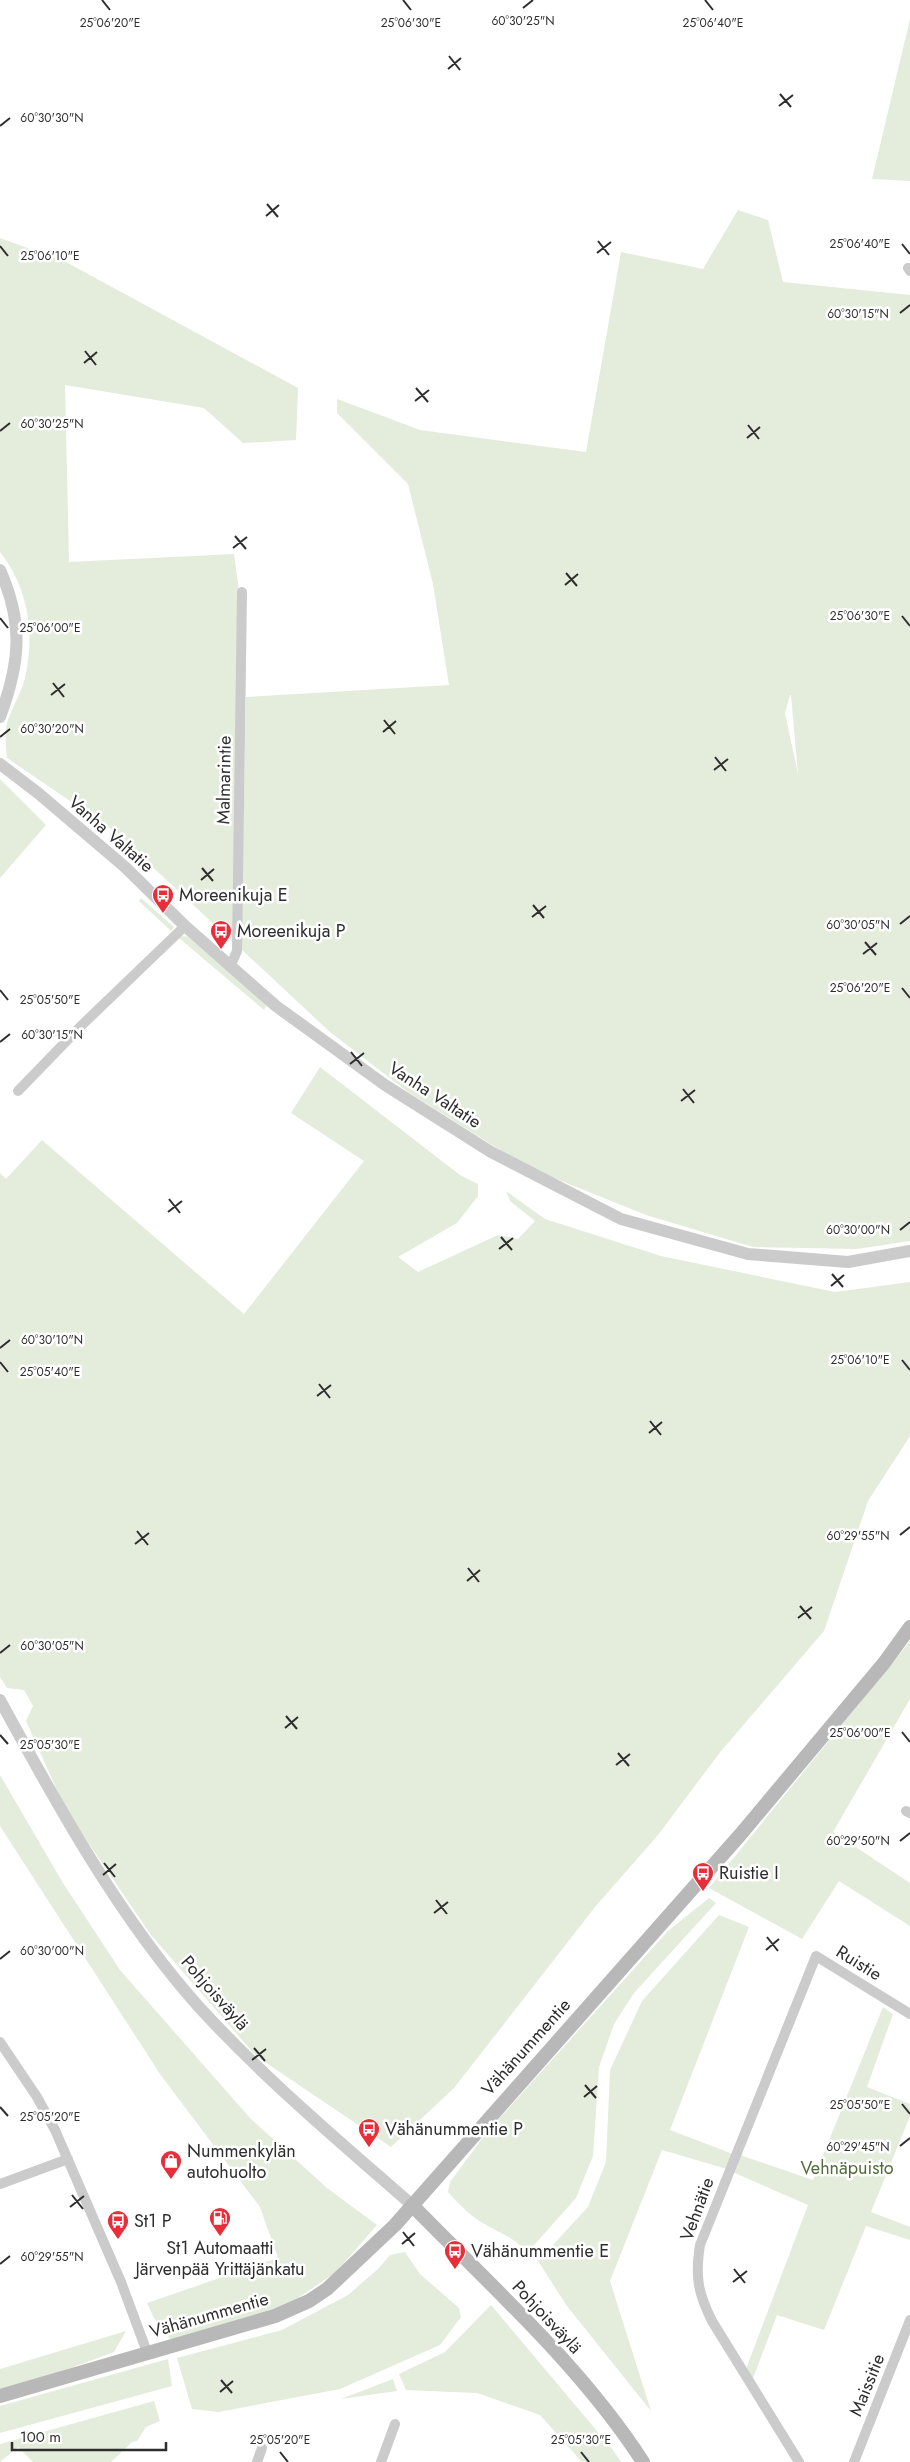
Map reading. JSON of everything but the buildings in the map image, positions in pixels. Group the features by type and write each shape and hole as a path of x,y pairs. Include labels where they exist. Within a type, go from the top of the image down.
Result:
{"main road":[{"name":"Vähänummentie","path":"0,2396 147,2352 233,2330 275,2316 309,2300 337,2281 412,2205 740,1835 884,1663 910,1627"},
{"name":"Pohjoisväylä","path":"412,2205 557,2353 628,2438 643,2462"}],"street":[{"path":"0,570 15,611 17,654 14,677 0,717"},
{"name":"Malmarintie","path":"230,967 237,951 242,592"},
{"path":"0,702 14,677"},
{"name":"Vanha Valtatie","path":"0,764 38,793 125,867 185,926 276,1006 385,1085 491,1152 621,1219 748,1254 848,1262 910,1251"},
{"path":"18,1091 185,926"},
{"name":"Pohjoisväylä","path":"0,1700 39,1774 133,1922 198,2006 265,2076 412,2205"},
{"name":"Ruistie","path":"816,1956 910,2014"},
{"name":"Vehnätie","path":"799,2462 712,2322 700,2297 696,2272 703,2237 816,1956"},
{"path":"0,2042 37,2096 68,2159 121,2282 147,2352"},
{"path":"0,2184 68,2159"},
{"name":"Maissitie","path":"854,2462 910,2320"},
{"path":"381,2462 395,2424"},
{"path":"257,2462 262,2448"}],"green space":[{"path":"910,19 910,181 872,179"},
{"path":"738,210 768,220 783,282 910,295 910,1241 857,1249 753,1247 646,1215 527,1167 408,1092 330,1032 241,949 246,697 449,685 433,584 408,484 337,413 337,399 420,430 586,452 621,252 703,269","holes":["791,695 798,774 785,713"]},
{"path":"0,238 66,262 298,388 296,440 243,443 204,408 65,385 69,562 234,554 239,591 233,942 114,831 7,758 6,727 24,680 30,641 27,609 17,579 0,552"},
{"path":"0,779 46,825 0,878"},
{"path":"141,898 174,927 171,931 139,901"},
{"path":"182,936 188,937 265,1003 264,1010 179,938"},
{"path":"320,1067 460,1175 478,1184 478,1196 457,1223 398,1257 418,1272 498,1235 518,1239 535,1221 510,1201 506,1191 545,1219 661,1256 835,1292 910,1282 910,1436 868,1501 824,1631 721,1751 658,1835 595,1907 454,2088 391,2147 256,2056 151,1935 66,1810 26,1721 33,1706 24,1690 7,1688 0,1677 0,1173 6,1179 42,1140 244,1314 364,1161 291,1113"},
{"path":"910,1641 910,1699 833,1832 910,1883 910,1926 839,1881 802,1939 709,1888"},
{"path":"0,1775 63,1883 120,1970 250,2118 327,2188 377,2225 335,2273 286,2306 171,2340 154,2318 147,2303 278,2258 260,2207 160,2074 0,1826"},
{"path":"709,1898 716,1903 634,1993 614,2024 599,2067 593,2156 576,2198 527,2253 514,2240 482,2223 462,2206 448,2192 450,2182 487,2132 668,1931"},
{"path":"719,1915 749,1927 670,2130 733,2154 727,2169 662,2150 610,2281 651,2411 567,2306 538,2261 588,2207 606,2162 610,2070 642,2001"},
{"name":"Vehnäpuisto","path":"883,2007 893,2014 867,2087 910,2104 910,2116 871,2212 910,2227 910,2240 866,2226 824,2330 777,2315 752,2381 746,2369 808,2205 730,2171 737,2154 813,2180"},
{"path":"405,2252 420,2274 459,2308 461,2317 440,2345 340,2389 219,2412 192,2409 177,2358 282,2330 348,2295 378,2269 390,2255"},
{"path":"491,2305 621,2462 582,2462 540,2415 477,2393 406,2390 399,2374 445,2352"},
{"path":"126,2331 114,2352 0,2394 0,2369"},
{"path":"168,2359 172,2386 0,2433 0,2406"},
{"path":"393,2379 397,2391 341,2399"},
{"path":"154,2401 160,2421 146,2427 137,2441 132,2442 111,2462 33,2462 18,2447 0,2462 0,2444"}],"place":[{"name":"Moreenikuja E","path":"163,914"},
{"name":"Moreenikuja P","path":"221,950"},
{"name":"Ruistie I","path":"703,1892"},
{"name":"Vähänummentie P","path":"369,2148"},
{"name":"Nummenkylän autohuolto","path":"171,2180"},
{"name":"St1 Automaatti Järvenpää Yrittäjänkatu","path":"220,2237"},
{"name":"St1 P","path":"118,2240"},
{"name":"Vähänummentie E","path":"455,2270"}]}
